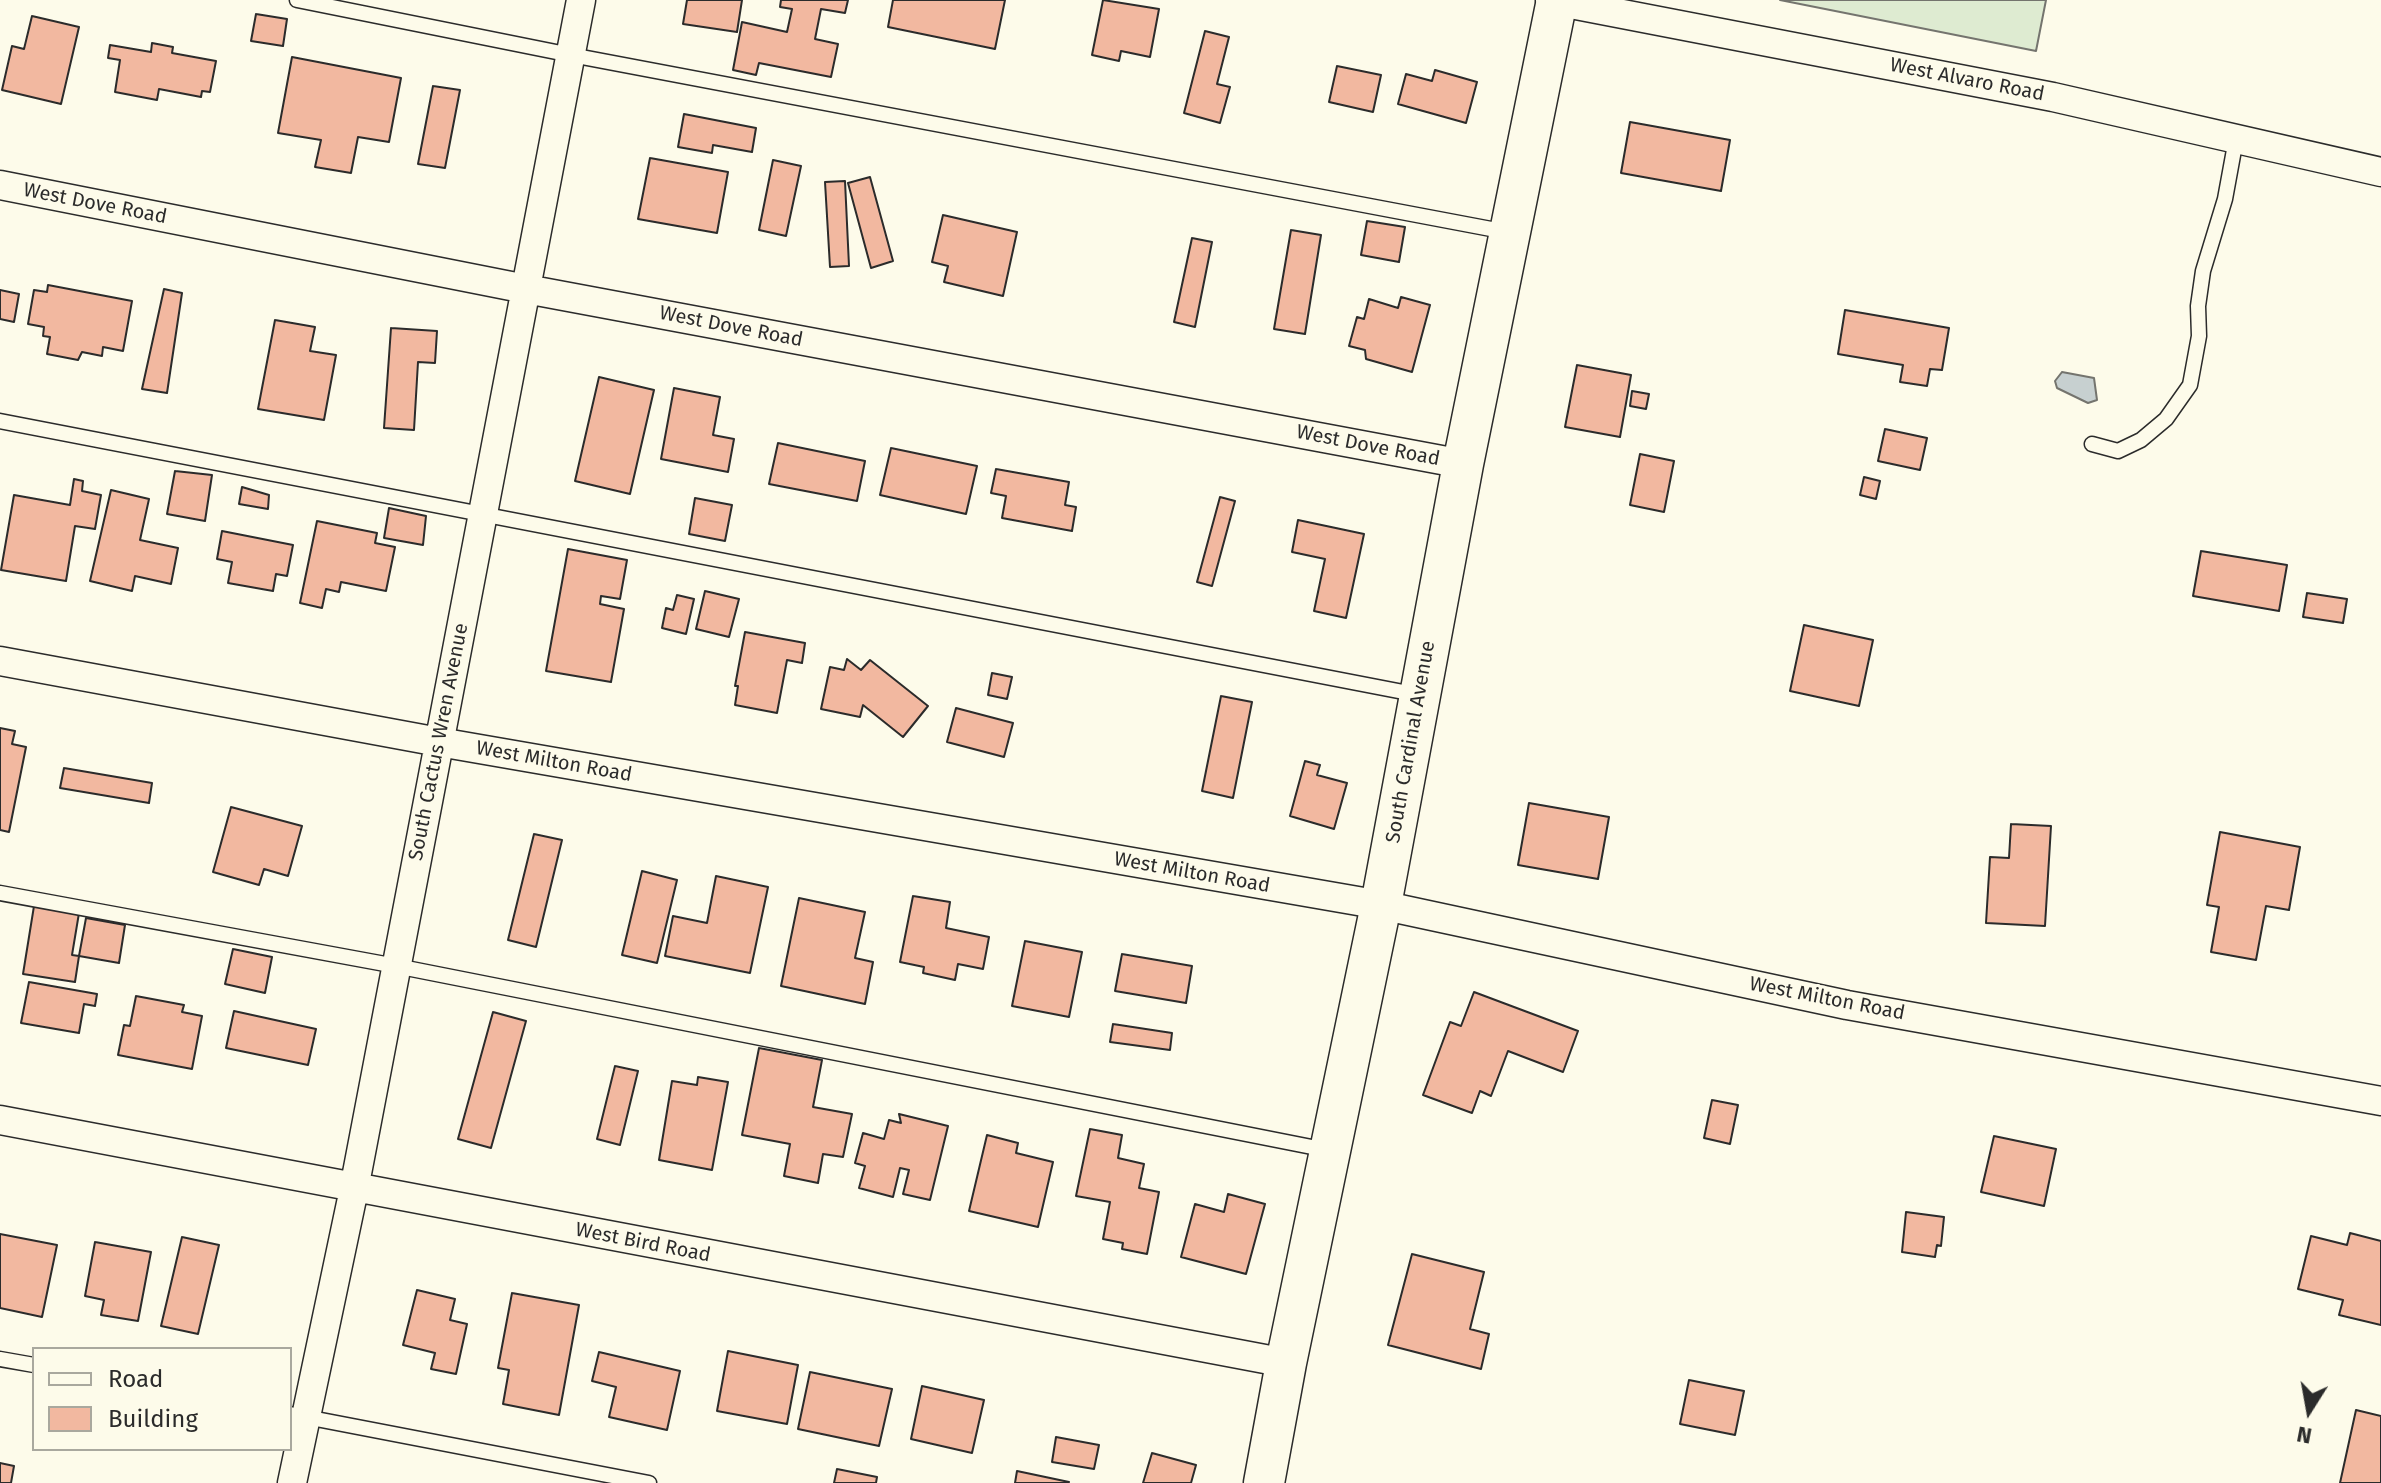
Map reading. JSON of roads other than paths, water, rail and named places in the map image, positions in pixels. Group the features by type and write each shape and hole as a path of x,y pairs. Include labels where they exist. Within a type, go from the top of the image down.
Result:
{"main road":[{"name":"South Cardinal Avenue","path":"1264,1483 1381,905 1463,464 1555,0"}],"street":[{"name":"South Cactus Wren Avenue","path":"292,1483 298,1416 354,1189 581,0"},
{"name":"West Alvaro Road","path":"1555,0 2053,97 2381,172"},
{"name":"West Dove Road","path":"0,185 526,289 1463,464"},
{"name":"West Milton Road","path":"0,661 439,742 1381,905 1847,1005 2381,1101"},
{"name":"West Bird Road","path":"0,1120 1286,1363"}],"lane":[{"path":"297,0 571,55 1510,232"},
{"path":"2092,444 2118,451 2141,440 2166,419 2190,385 2199,336 2198,306 2203,271 2225,199 2236,139"},
{"path":"0,421 1420,695"},
{"path":"0,893 396,966 1331,1151"},
{"path":"0,1359 32,1365"},
{"path":"298,1416 649,1483"}]}
